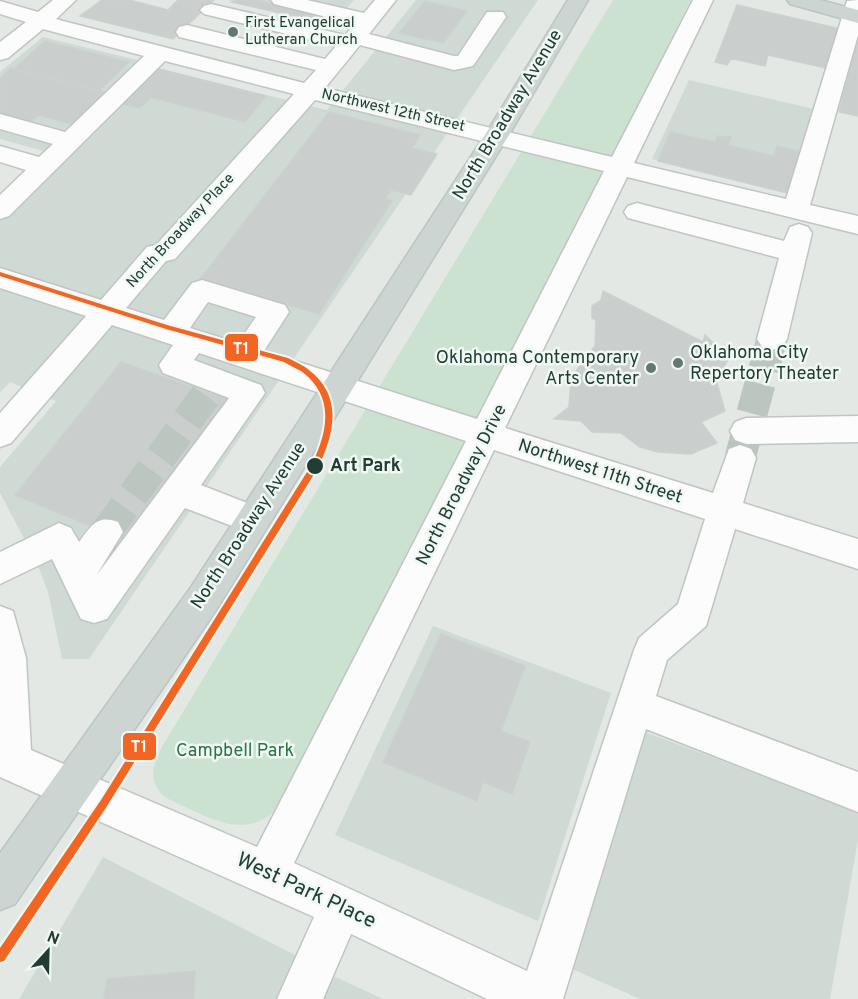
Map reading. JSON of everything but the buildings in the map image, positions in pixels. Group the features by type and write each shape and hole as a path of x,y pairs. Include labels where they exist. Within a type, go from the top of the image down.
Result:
{"main road":[{"name":"North Broadway Avenue","path":"0,889 204,598 496,135 578,0"},
{"path":"797,0 854,7"}],"street":[{"path":"0,53 66,0"},
{"path":"281,0 358,33 454,63 465,61 495,17"},
{"name":"North Broadway Place","path":"0,434 157,254 165,252 309,91 386,0"},
{"name":"North Broadway Drive","path":"267,872 703,0"},
{"path":"0,210 70,141 216,5 358,33"},
{"path":"772,339 794,253 800,210 854,7"},
{"name":"Northwest 12th Street","path":"0,8 55,26 309,91 858,225"},
{"path":"187,32 330,67"},
{"path":"0,121 70,141"},
{"path":"0,154 44,167"},
{"path":"637,212 794,253"},
{"name":"Northwest 11th Street","path":"0,278 336,388 858,554"},
{"path":"0,569 55,528 94,607 250,393 212,387 174,365 181,337 202,290 275,312 244,357"},
{"path":"538,999 652,650 693,614 743,445 858,429"},
{"path":"179,491 253,520"},
{"path":"77,573 106,532"},
{"name":"West Park Place","path":"0,623 8,658 12,762 267,872 538,999"},
{"path":"635,706 858,792"},
{"path":"300,999 341,906"}],"shaded area":[{"path":"228,0 354,0 332,25"},
{"path":"416,0 538,0 89,659 62,659 48,592 37,563 0,493 0,467 56,401 10,382 0,393 0,219 157,68 327,110"},
{"path":"43,37 145,62 50,153 0,139 0,72"},
{"path":"689,80 814,109 787,191 652,159"},
{"path":"433,626 611,693 538,921 335,835"},
{"path":"642,731 858,811 858,840 830,999 640,999 572,969"},
{"path":"103,857 299,957 281,999 19,999"},
{"path":"329,974 383,999 318,999"}],"green space":[{"name":"Campbell Park","path":"613,0 691,0 282,802 269,815 255,823 241,825 211,819 166,798 156,785 153,773 156,759 163,745"}],"tunnel":[{"path":"740,458 772,339"},
{"path":"106,532 208,392"}],"transit line":[{"name":"T1","path":"0,274 166,327 286,360 303,369 315,380 323,392 330,419 323,450 315,466 104,803 0,957"}],"place":[{"name":"First Evangelical Lutheran Church","path":"233,32"},
{"name":"Oklahoma City Repertory Theater","path":"678,363"},
{"name":"Oklahoma Contemporary Arts Center","path":"651,368"},
{"name":"Art Park","path":"315,466"}]}
